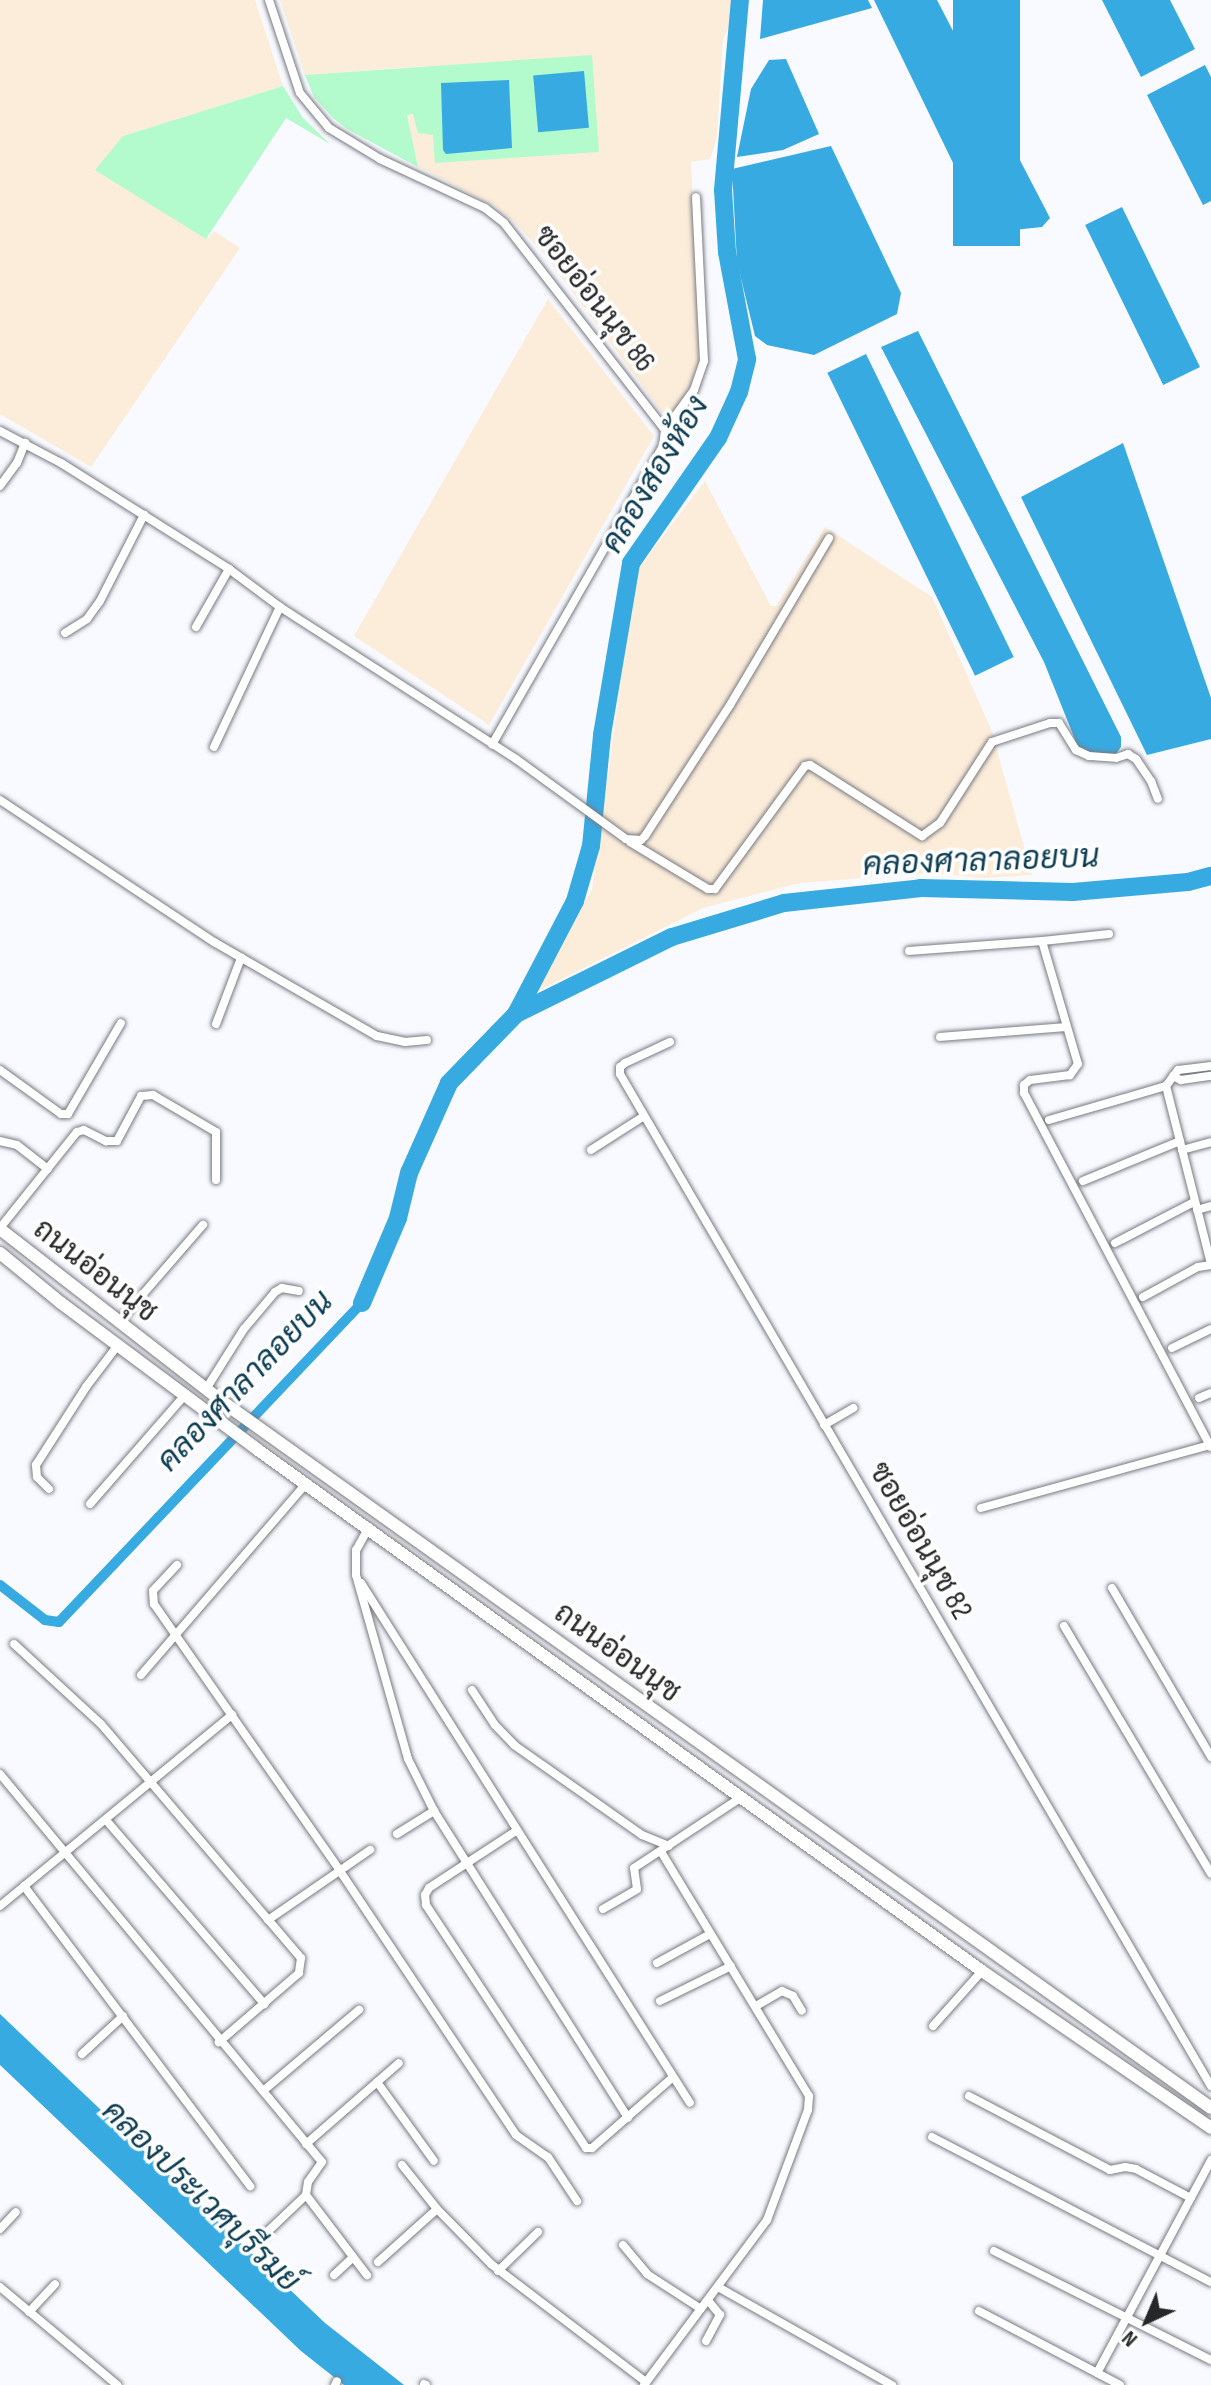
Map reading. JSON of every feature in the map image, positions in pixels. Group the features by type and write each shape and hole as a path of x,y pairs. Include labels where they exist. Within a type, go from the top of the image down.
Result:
{"main road":[{"name":"ถนนอ่อนนุช","path":"0,1229 227,1405 802,1818 1210,2105"},
{"name":"ถนนอ่อนนุช","path":"0,1253 258,1450 308,1482 982,1971 1211,2128"},
{"path":"790,1833 802,1818"}],"street":[{"name":"ซอยอ่อนนุช 86","path":"269,0 300,93 329,128 380,159 485,208 504,223 665,430"},
{"path":"492,744 663,446 665,430 694,390 704,361 696,197"},
{"path":"0,431 25,443 229,569 280,607 492,744 607,827 708,889 715,889 805,766 810,765 922,836 940,823 992,742 1059,723 1076,750 1089,756 1116,758 1128,754 1136,759 1151,781 1158,799"},
{"path":"0,486 17,463 25,443"},
{"path":"65,633 87,619 100,601 144,515"},
{"path":"626,839 641,840 645,836 730,705 829,538"},
{"path":"196,627 229,569"},
{"path":"214,747 280,607"},
{"path":"0,800 241,958 377,1036 405,1042 427,1040"},
{"path":"909,951 1109,934"},
{"path":"981,1508 1211,1446 1024,1093 1024,1085 1030,1080 1075,1071 1078,1064 1042,941"},
{"path":"216,1024 241,958"},
{"path":"0,1070 61,1114 68,1114 121,1023"},
{"path":"940,1037 1066,1027"},
{"name":"ซอยอ่อนนุช 82","path":"670,1042 620,1067 620,1074 1211,2086"},
{"path":"1049,1120 1166,1086 1178,1070 1211,1066"},
{"path":"1173,1076 1181,1080 1211,1076"},
{"path":"1143,1297 1198,1267 1211,1264 1166,1086"},
{"path":"0,1229 77,1132 84,1130 106,1141 117,1141 135,1101 153,1095 216,1132 216,1180"},
{"path":"591,1150 644,1116"},
{"path":"0,1141 17,1145 48,1169"},
{"path":"1083,1181 1181,1146 1211,1142"},
{"path":"1115,1243 1196,1206 1211,1206"},
{"path":"118,1323 203,1225"},
{"path":"206,1389 244,1329 275,1292 282,1288 299,1291"},
{"path":"1172,1348 1211,1329"},
{"path":"49,1489 37,1477 36,1465 86,1387 118,1345"},
{"path":"1199,1398 1211,1393"},
{"path":"90,1504 186,1394"},
{"path":"824,1425 854,1408"},
{"path":"141,1675 308,1482"},
{"path":"369,1526 356,1550 356,1575 398,1732 434,1811 628,2118"},
{"path":"177,1565 153,1591 152,1598 340,1871 516,2135 548,2157 577,2201"},
{"path":"356,1575 690,2103"},
{"path":"1112,1588 1211,1757"},
{"path":"1064,1626 1211,1874"},
{"path":"14,1644 101,1724 301,1958 303,1965 299,1973 219,2042"},
{"path":"472,1690 495,1725 514,1745 642,1835 669,1846"},
{"path":"0,1906 232,1715"},
{"path":"0,1774 322,2166 308,2182 306,2195 263,2236"},
{"path":"603,1909 637,1889 634,1868 740,1798"},
{"path":"397,1834 434,1811"},
{"path":"106,1820 264,2004"},
{"path":"516,1831 429,1888 425,1895 426,1905 581,2143 592,2148 672,2078"},
{"path":"268,1920 370,1850"},
{"path":"402,2165 437,2209 496,2268 645,2384 767,2220 808,2110 809,2096 805,2084 661,1852"},
{"path":"24,1886 250,2186"},
{"path":"657,1963 710,1934"},
{"path":"660,2001 731,1966"},
{"path":"933,2026 982,1971"},
{"path":"756,2006 782,1991 793,1996 802,2011"},
{"path":"263,2091 359,2010"},
{"path":"82,2054 123,2016"},
{"path":"306,2144 399,2063"},
{"path":"377,2082 434,2161"},
{"path":"969,2096 1110,2170 1125,2167 1136,2169 1191,2198"},
{"path":"932,2137 1211,2282"},
{"path":"1097,2373 1211,2160"},
{"path":"306,2195 367,2275"},
{"path":"378,2262 437,2209"},
{"path":"0,2229 16,2212"},
{"path":"496,2268 538,2232"},
{"path":"623,2245 647,2274 701,2309"},
{"path":"994,2251 1128,2315 1211,2360"},
{"path":"334,2275 353,2257"},
{"path":"29,2312 55,2284"},
{"path":"0,2287 114,2384"},
{"path":"718,2287 892,2385"},
{"path":"706,2341 720,2315 708,2300"},
{"path":"979,2311 1120,2385"}],"shaded area":[{"path":"0,0 255,0 283,86 123,136 207,239 214,231 240,248 91,467 0,414"},
{"path":"280,0 733,0 732,21 723,39 717,137 710,159 691,162 700,358 692,382 671,419 666,418 544,254 513,221 493,205 418,167 407,115 430,112 426,66 305,75"},
{"path":"548,299 654,436 489,725 354,636"},
{"path":"705,481 771,606 776,606 825,527 932,597 991,729 1032,875 984,878 927,873 800,883 703,908 538,991 592,889 634,585 640,566"}],"green space":[{"path":"592,55 599,152 435,163 433,135 418,133 413,114 407,115 418,167 347,129 333,118 314,97 305,75"},
{"path":"283,86 303,118 330,144 286,118 206,239 95,170 123,136"}],"water":[{"path":"763,0 868,0 872,8 760,39"},
{"path":"874,0 937,0 1050,218 1042,227 987,233"},
{"path":"953,0 1020,0 1020,246 953,246"},
{"path":"1102,0 1170,0 1195,49 1141,77"},
{"path":"786,59 819,134 783,150 737,157 751,89 769,60"},
{"path":"1205,65 1211,77 1211,201 1203,205 1147,95"},
{"path":"584,71 589,128 538,132 533,75"},
{"path":"509,80 512,148 446,154 443,150 441,83"},
{"path":"831,146 901,293 897,314 814,355 767,345 755,336 737,262 732,169"},
{"path":"1122,207 1200,367 1163,385 1085,225"},
{"path":"918,331 1121,737 1121,747 1115,755 1094,761 1082,757 1044,662 881,347"},
{"path":"866,354 1014,657 975,676 827,373"},
{"path":"1123,443 1211,698 1211,739 1147,755 1021,497"},
{"path":"0,2014 325,2323 404,2385 344,2385 301,2351 0,2065"}],"waterway":[{"name":"คลองสองห้อง","path":"516,1014 575,901 591,846 602,735 631,563 718,438 739,392 747,359 727,252 723,190 740,0"},
{"name":"คลองศาลาลอยบน","path":"362,1303 398,1218 409,1173 449,1083 516,1014 672,937 784,903 921,888 1073,892 1188,882 1211,876"},
{"name":"คลองศาลาลอยบน","path":"0,1585 45,1620 59,1622 362,1303"}],"water label":[{"name":"คลองประเวศบุรีรมย์","path":"200,2197"}]}
